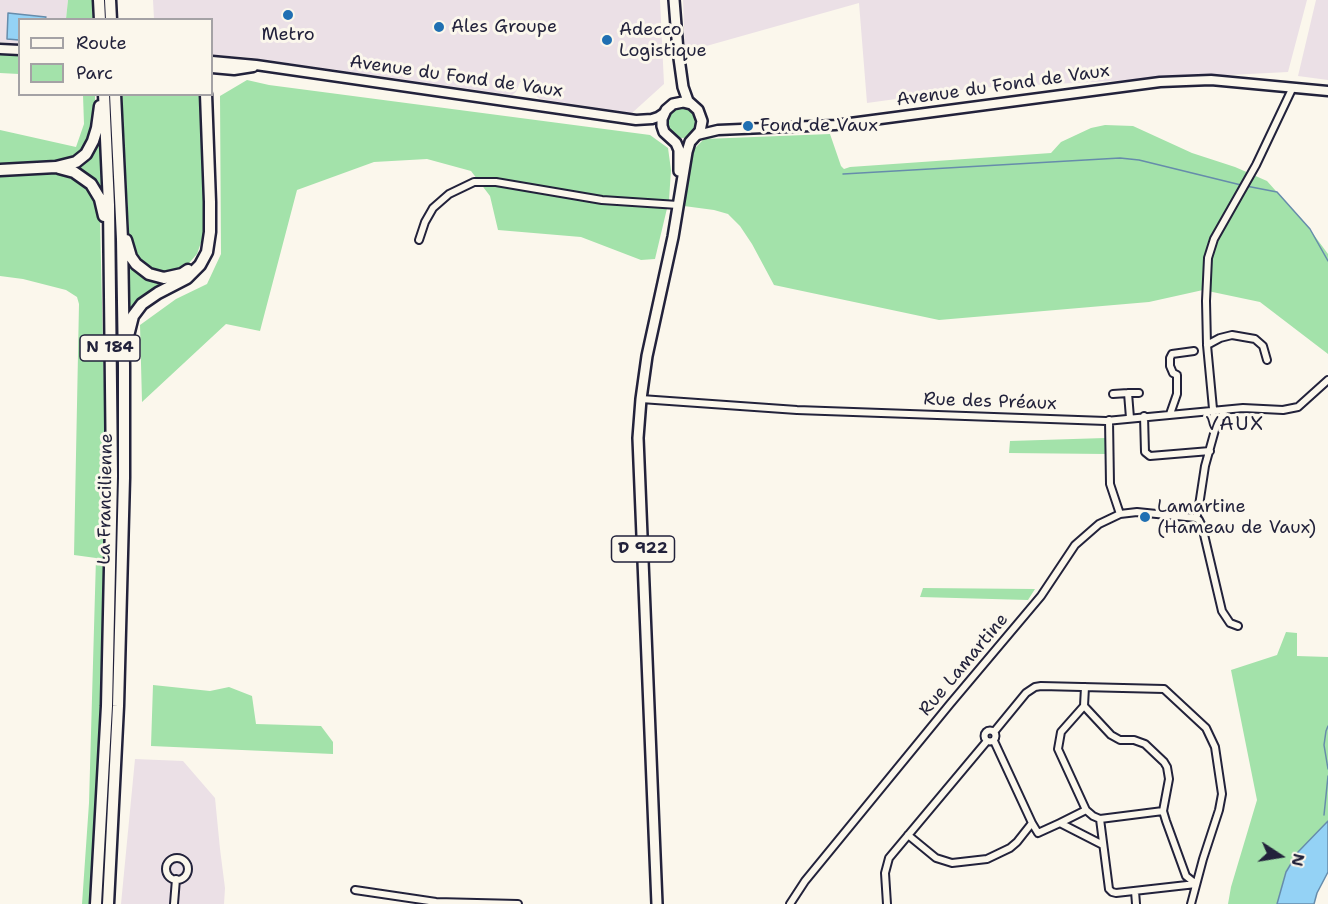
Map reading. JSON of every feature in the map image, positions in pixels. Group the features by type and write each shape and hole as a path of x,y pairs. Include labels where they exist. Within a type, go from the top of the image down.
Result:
{"highway":[{"path":"99,0 100,18"},
{"path":"110,0 111,18"},
{"path":"0,170 56,167 76,162 87,154 97,128 102,96"},
{"name":"La Francilienne","path":"96,904 107,706 112,476 109,205 102,96"},
{"name":"La Francilienne","path":"108,904 120,658 124,478 124,366 116,96"},
{"path":"124,366 131,322 137,309 148,299 187,278 200,265 207,252 210,232 206,96"},
{"path":"56,167 80,175 94,188 103,209 108,237"},
{"path":"120,187 128,250 136,264 149,274 164,278 182,274 190,269 202,254 210,232"}],"main road":[{"path":"674,0 678,51 678,92 674,104"},
{"path":"678,51 685,93 688,101 692,105 699,112 702,121 701,128 695,137 683,142 673,140 664,132 662,123 664,113 674,104 683,102 692,105"},
{"name":"D 922","path":"657,904 638,438 647,356 673,237 688,148 695,137"},
{"name":"D 922","path":"673,140 680,152 679,201"}],"street":[{"path":"0,49 18,50"},
{"name":"Avenue du Fond de Vaux","path":"213,61 243,63 636,120 652,119 664,113"},
{"name":"Avenue du Fond de Vaux","path":"213,69 272,68"},
{"name":"Avenue du Fond de Vaux","path":"695,137 718,130 835,125 1160,82 1211,80 1328,91"},
{"path":"1215,430 1207,345 1208,258 1214,239 1256,165 1293,87"},
{"name":"Avenue du Fond de Vaux","path":"636,120 664,132"},
{"path":"702,121 708,128 718,130"},
{"path":"419,240 433,208 449,194 474,182 496,182 602,200 679,201"},
{"path":"1207,345 1232,335 1255,339 1263,345 1267,360"},
{"path":"1170,414 1177,394 1177,375 1173,373 1170,366 1170,358 1172,354 1194,351"},
{"name":"Rue des Préaux","path":"641,399 797,410 1109,420 1243,408 1283,410 1298,407 1328,380"},
{"path":"1128,393 1130,418"},
{"path":"1113,394 1139,393"},
{"path":"1225,410 1215,430 1205,466 1196,518 1202,526 1222,612 1230,623 1238,626"},
{"path":"1144,416 1145,452 1150,456 1210,451"},
{"path":"1109,420 1110,484 1120,514"},
{"name":"Rue Lamartine","path":"790,904 805,881 1041,596 1075,545 1099,524 1120,514 1137,512 1196,518"},
{"path":"887,904 885,879 887,862 996,736 994,732 1026,693 1041,686 1164,688 1206,728 1215,747 1222,794 1220,810 1191,904"},
{"path":"1084,687 1084,706 1061,732 1058,749 1086,810 1100,819 1163,811"},
{"path":"1084,706 1111,735 1120,740 1134,740 1145,744 1164,762 1169,779 1163,811 1186,876 1196,884"},
{"path":"994,732 989,731 984,736 990,741 1038,833 1086,810"},
{"path":"1100,819 1109,889 1116,893 1196,884"},
{"path":"908,835 936,858 957,863 987,859 1010,848 1032,823"},
{"path":"1060,823 1104,845"},
{"path":"174,904 177,879"},
{"path":"355,890 436,903 518,904"},
{"path":"1135,891 1136,904"}],"shaded area":[{"path":"0,0 68,0 66,18 18,18 18,44 0,42"},
{"path":"153,0 660,0 664,84 632,113 540,99 534,94 532,84 520,82 516,92 512,95 245,57 213,55 213,18 154,18"},
{"path":"683,0 1307,0 1288,72 976,88 867,103 859,3 685,52"},
{"path":"1316,0 1328,0 1328,80 1298,76"},
{"path":"135,759 183,761 215,798 225,888 224,904 121,904"}],"green space":[{"path":"68,0 92,0 93,18 66,18"},
{"path":"0,52 18,53 18,74 0,73"},
{"path":"247,80 269,85 650,135 668,148 671,170 669,200 655,259 641,260 581,237 498,230 490,196 471,171 427,159 374,162 297,190 260,331 226,324 142,402 140,325 176,299 207,284 221,254 220,96"},
{"path":"83,96 95,96 95,122 83,152 69,162 0,166 0,130 76,147 84,124"},
{"path":"122,96 203,96 206,214 205,231 197,254 183,268 156,273 141,264 131,249"},
{"path":"682,106 693,111 698,122 693,133 682,138 671,133 666,122 671,111"},
{"path":"1105,125 1133,126 1192,153 1235,167 1267,181 1308,227 1328,254 1328,354 1260,302 1203,290 1149,302 939,320 774,285 752,244 740,226 728,214 684,206 691,152 704,139 830,134 844,169 1051,153 1061,142 1091,128"},
{"path":"100,135 102,192 74,168"},
{"path":"62,170 88,185 98,203 100,221 105,427 105,604 91,904 82,904 89,803 96,558 74,555 79,304 77,297 66,290 23,279 0,276 0,173"},
{"path":"127,260 172,280 128,315"},
{"path":"1105,438 1105,454 1009,453 1010,441"},
{"path":"923,588 1035,589 1028,600 920,597"},
{"path":"1286,632 1297,633 1297,656 1328,657 1328,821 1298,852 1286,871 1277,904 1228,904 1257,800 1231,670 1277,655"},
{"path":"153,685 210,691 229,687 252,696 256,724 321,726 333,742 333,754 151,746"}],"water":[{"path":"8,13 46,17 18,18 18,40 7,39"},
{"path":"1328,821 1328,872 1314,904 1277,904 1286,872 1298,852"}],"waterway":[{"path":"843,174 1120,158 1139,160 1241,185"},
{"path":"1246,186 1277,192 1310,229 1328,261"},
{"path":"1328,726 1324,745 1328,769"},
{"path":"1324,815 1328,776"}],"place":[{"name":"Metro","path":"288,15"},
{"name":"Ales Groupe","path":"439,27"},
{"name":"Adecco Logistique","path":"607,40"},
{"name":"Fond de Vaux","path":"748,126"},
{"name":"Lamartine (Hameau de Vaux)","path":"1145,517"}],"district":[{"name":"VAUX","path":"1235,425"}]}
